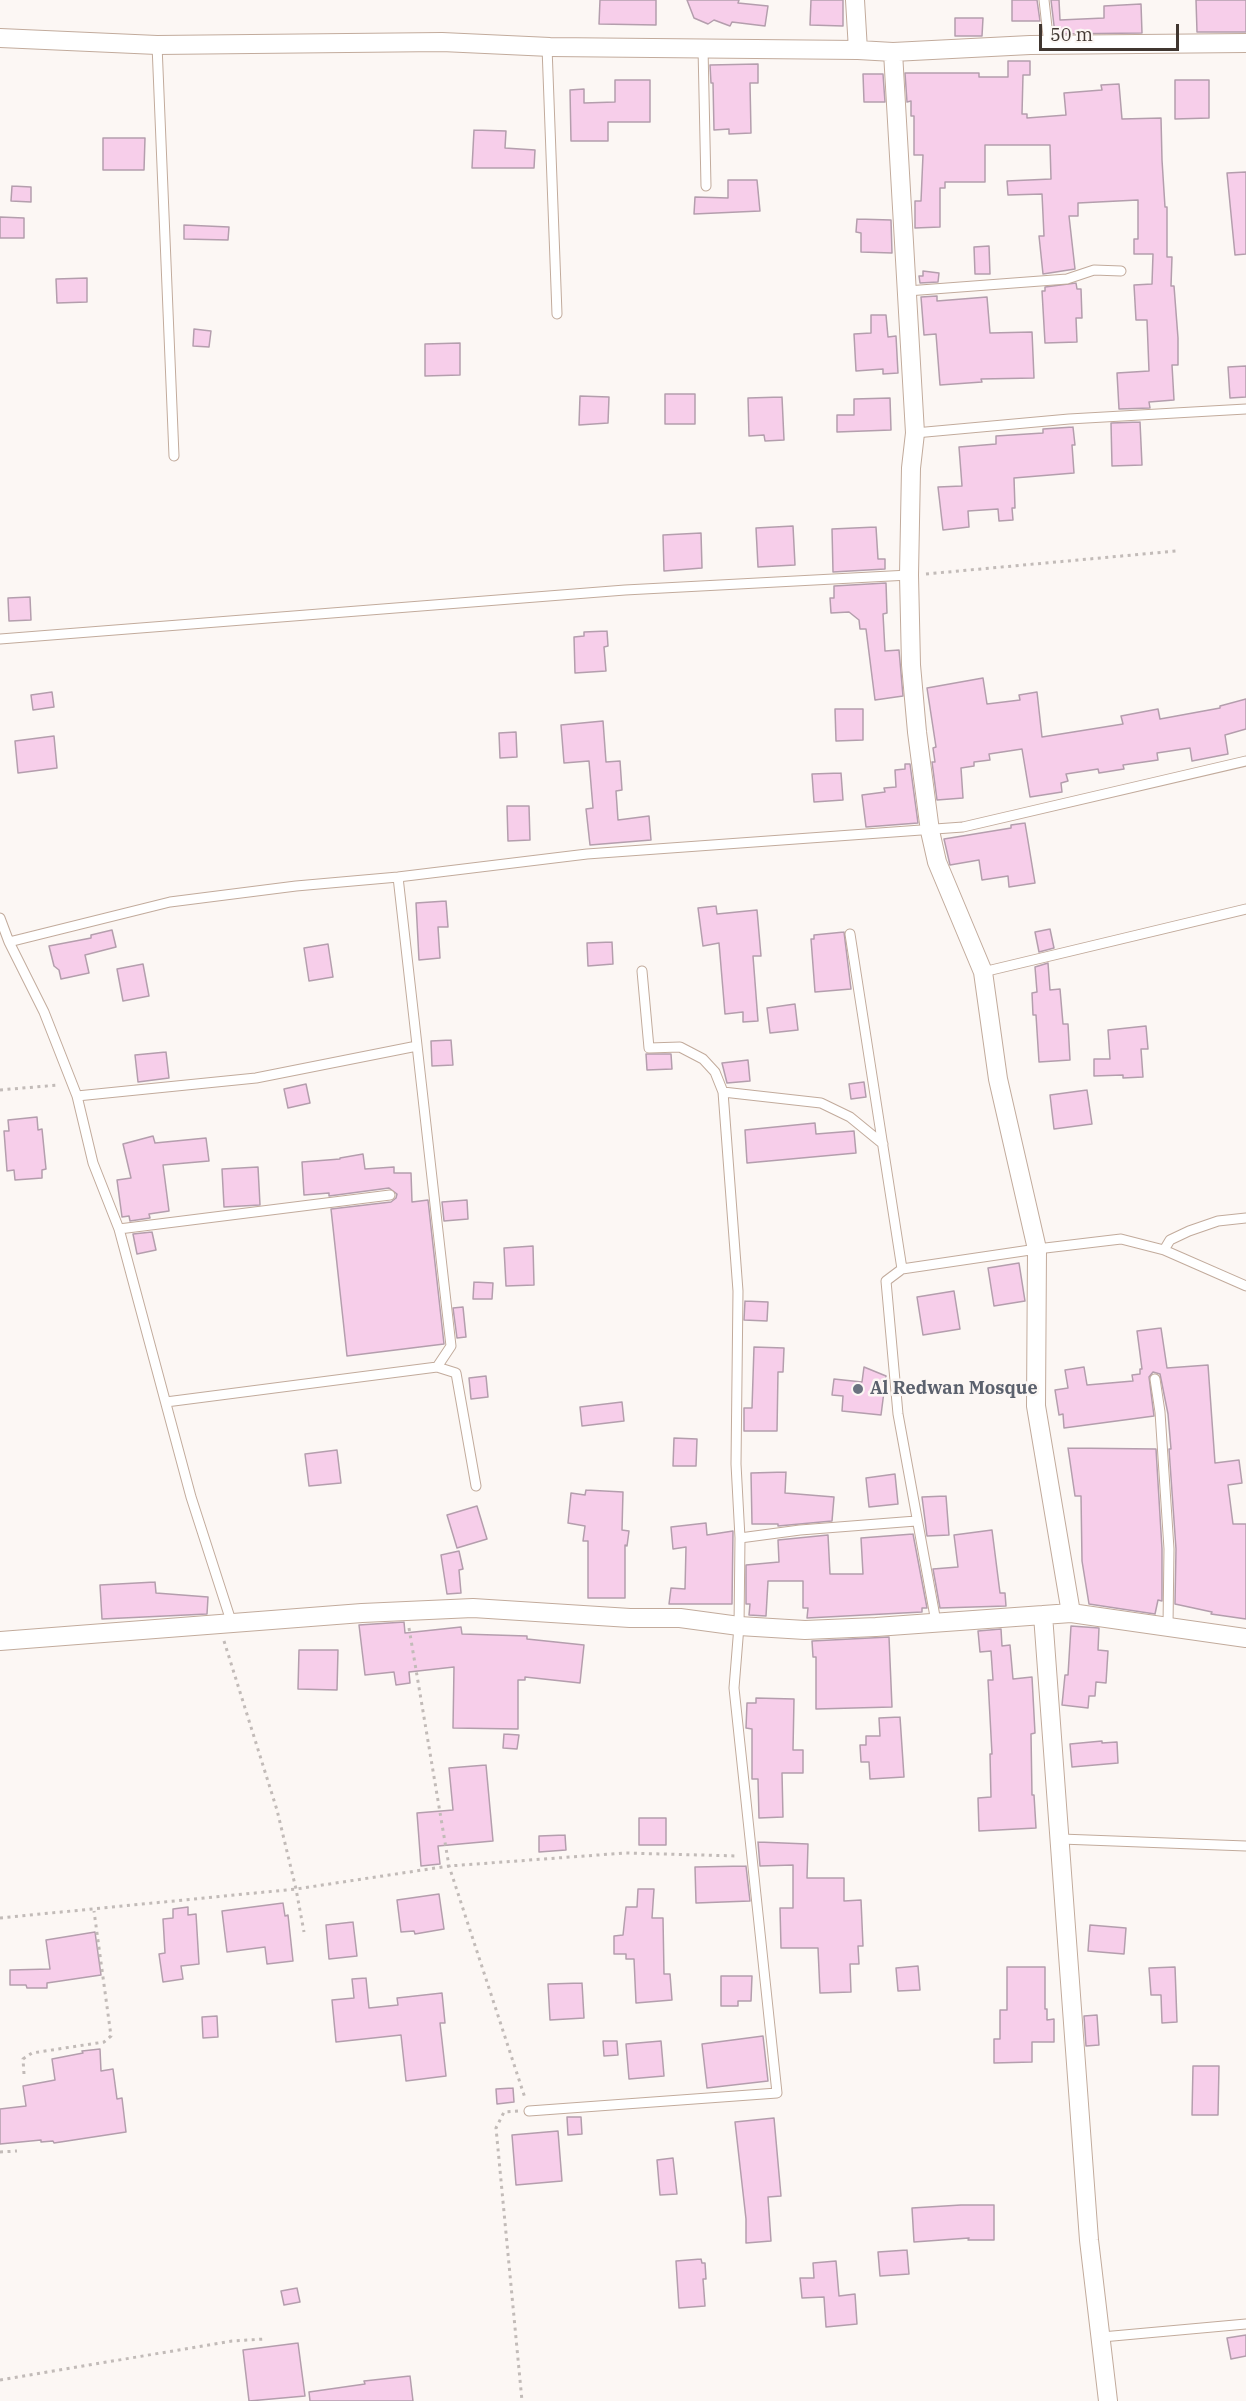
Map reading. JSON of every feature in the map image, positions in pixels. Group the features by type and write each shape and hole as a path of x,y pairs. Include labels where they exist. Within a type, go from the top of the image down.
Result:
{"street":[{"path":"855,0 858,50"},
{"path":"0,38 158,45 441,42 547,47 893,52 1049,45 1246,44"},
{"path":"893,52 915,433 911,468 909,575 911,665 930,831 937,862 983,972 998,1078 1036,1249 1036,1406 1071,1613"},
{"path":"0,1641 473,1608 630,1618 680,1618 739,1626 805,1630 1071,1613 1168,1625 1246,1638"},
{"path":"1044,1615 1089,2240 1108,2401"}],"lane":[{"path":"1044,0 1049,45"},
{"path":"158,45 174,456"},
{"path":"547,47 557,314"},
{"path":"703,48 706,186"},
{"path":"907,291 1067,279 1094,270 1121,271"},
{"path":"915,433 1069,419 1246,410"},
{"path":"0,639 625,590 909,575"},
{"path":"9,942 170,902 297,886 398,877 587,854 963,827 1246,761"},
{"path":"398,877 451,1346 437,1368"},
{"path":"983,972 1246,909"},
{"path":"0,918 9,942 44,1012 76,1096 93,1163 118,1229 225,1624"},
{"path":"850,934 902,1269"},
{"path":"529,2111 777,2093 734,1688 739,1626 740,1538 736,1464 738,1291 723,1092 715,1072 703,1059 680,1047 649,1048 642,971"},
{"path":"76,1096 255,1078 417,1046"},
{"path":"723,1092 821,1103 850,1117 883,1144"},
{"path":"118,1229 390,1195"},
{"path":"1164,1250 1170,1240 1189,1231 1218,1221 1246,1218"},
{"path":"936,1622 898,1414 886,1281 902,1269 1120,1239 1164,1250 1246,1286"},
{"path":"165,1402 437,1368 456,1373 476,1486"},
{"path":"1155,1379 1160,1412 1169,1549 1168,1625"},
{"path":"740,1538 800,1530 916,1521"},
{"path":"1061,1839 1246,1846"},
{"path":"1102,2337 1246,2324"}],"path":[{"path":"909,575 1176,551"},
{"path":"0,1090 71,1083"},
{"path":"406,1612 449,1866 529,2111 504,2112 496,2128 522,2401"},
{"path":"225,1624 277,1810 304,1932"},
{"path":"0,1918 94,1911 296,1889 449,1866 625,1853 752,1857"},
{"path":"24,2074 23,2059 32,2053 104,2042 111,2036 94,1911"},
{"path":"0,2152 17,2151"},
{"path":"0,2380 232,2341 265,2339"}],"building":[{"path":"600,0 656,0 656,25 599,24"},
{"path":"687,0 739,0 738,3 768,6 765,26 732,22 730,26 714,20 708,24 694,18"},
{"path":"811,0 843,0 843,26 810,25"},
{"path":"1012,0 1037,0 1040,21 1012,21"},
{"path":"1051,0 1059,0 1060,20 1104,18 1104,6 1141,4 1142,33 1055,34"},
{"path":"1196,0 1246,0 1246,32 1197,32"},
{"path":"955,18 983,18 982,36 955,36"},
{"path":"1008,61 1030,61 1030,75 1023,75 1022,114 1027,114 1027,118 1066,115 1064,93 1102,90 1101,85 1119,84 1122,119 1161,118 1165,207 1167,207 1167,257 1172,257 1171,286 1174,286 1178,338 1178,365 1172,365 1174,400 1149,402 1150,408 1119,409 1117,373 1149,371 1147,320 1136,320 1134,285 1152,284 1153,254 1134,254 1134,239 1138,239 1138,200 1078,203 1078,216 1069,216 1075,269 1043,274 1039,236 1044,236 1042,194 1008,195 1007,181 1051,179 1050,145 985,145 985,182 945,182 945,188 940,188 940,227 915,228 915,201 921,201 923,155 914,155 914,116 911,116 911,101 907,102 905,73 979,73 979,77 1008,77"},
{"path":"758,64 758,83 750,83 751,133 729,134 729,129 714,130 713,83 711,83 710,65"},
{"path":"863,74 883,74 885,102 864,102"},
{"path":"615,80 650,80 650,122 608,122 608,141 571,141 570,90 584,89 584,103 615,102"},
{"path":"1175,80 1209,80 1209,118 1175,119"},
{"path":"474,130 506,131 505,148 535,150 534,168 472,168"},
{"path":"103,138 145,138 144,170 103,170"},
{"path":"1246,172 1246,254 1235,255 1227,173"},
{"path":"728,180 757,180 760,211 694,214 695,197 728,198"},
{"path":"12,186 31,187 31,202 11,201"},
{"path":"0,217 24,218 24,238 0,238"},
{"path":"857,219 891,220 892,253 861,252 861,233 856,232"},
{"path":"184,225 229,227 228,240 184,239"},
{"path":"989,246 990,274 975,274 974,247"},
{"path":"923,271 939,273 938,282 920,283 919,276 923,276"},
{"path":"87,278 87,302 57,303 56,279"},
{"path":"1076,283 1077,289 1081,289 1082,318 1076,318 1077,342 1045,343 1042,291 1045,291 1045,287"},
{"path":"937,296 937,301 987,297 990,333 1032,332 1034,378 981,379 982,382 940,385 936,334 924,335 921,297"},
{"path":"871,315 886,315 888,337 896,336 898,373 883,374 883,369 856,371 854,334 871,333"},
{"path":"194,329 211,331 209,347 193,346"},
{"path":"460,343 460,375 425,376 425,344"},
{"path":"1246,366 1246,397 1230,398 1228,367"},
{"path":"665,394 695,394 695,424 665,424"},
{"path":"580,396 609,397 608,423 579,425"},
{"path":"782,397 784,440 765,441 764,435 749,436 748,398"},
{"path":"890,398 891,430 837,432 837,415 854,415 854,399"},
{"path":"1140,422 1142,465 1112,466 1111,423"},
{"path":"1073,427 1074,473 1014,478 1013,520 999,521 998,509 968,511 969,527 943,530 938,487 962,486 959,447 996,444 996,436 1043,433 1043,429"},
{"path":"793,526 795,565 758,567 756,528"},
{"path":"876,527 878,559 885,559 885,569 833,572 832,529"},
{"path":"701,533 702,568 664,571 663,535"},
{"path":"886,583 887,613 883,614 885,651 899,650 903,696 875,700 866,629 860,629 859,620 849,612 831,613 830,598 834,598 834,586"},
{"path":"30,597 31,620 9,621 8,598"},
{"path":"607,631 608,646 604,647 606,671 575,673 574,637 584,636 584,632"},
{"path":"983,678 987,704 1020,700 1019,695 1037,692 1042,737 1123,724 1121,716 1158,709 1160,719 1220,708 1220,706 1246,699 1246,729 1225,735 1228,754 1192,761 1190,748 1157,753 1158,760 1123,765 1124,769 1099,773 1098,769 1066,774 1068,781 1061,783 1062,792 1030,797 1022,749 989,754 990,760 974,762 974,766 961,768 963,798 937,800 932,762 935,762 933,748 936,747 927,688"},
{"path":"52,692 54,707 33,710 31,695"},
{"path":"835,709 863,709 863,740 836,741"},
{"path":"603,721 606,762 620,761 622,790 616,791 618,820 649,816 651,840 590,845 586,809 593,808 589,761 564,763 561,725"},
{"path":"516,732 517,757 500,758 499,733"},
{"path":"54,736 57,768 18,773 15,741"},
{"path":"905,764 910,764 918,823 866,827 862,795 885,792 884,788 896,787 895,770 905,769"},
{"path":"841,773 843,800 814,802 812,774"},
{"path":"507,806 529,806 530,840 508,841"},
{"path":"1025,823 1035,883 1009,887 1008,876 982,880 979,860 950,865 944,839 1011,828 1011,825"},
{"path":"446,901 448,927 438,927 440,958 419,960 416,903"},
{"path":"716,906 717,914 757,910 761,956 753,956 758,1021 743,1022 743,1012 725,1014 719,943 703,946 698,908"},
{"path":"1050,929 1054,948 1039,952 1035,932"},
{"path":"112,930 116,947 85,955 89,973 61,979 59,970 54,966 49,946 91,938 91,935"},
{"path":"844,932 851,989 815,992 811,939 814,939 814,935"},
{"path":"612,942 613,964 588,966 587,943"},
{"path":"328,944 333,977 309,981 304,948"},
{"path":"1048,963 1050,990 1060,989 1063,1024 1068,1024 1070,1060 1039,1062 1032,993 1037,992 1035,967"},
{"path":"143,964 149,996 123,1001 117,969"},
{"path":"795,1004 798,1030 770,1033 767,1008"},
{"path":"1146,1026 1148,1049 1141,1049 1143,1077 1094,1076 1094,1059 1110,1059 1108,1030"},
{"path":"451,1040 453,1065 432,1066 431,1041"},
{"path":"166,1052 169,1078 138,1082 135,1055"},
{"path":"646,1054 671,1054 672,1069 647,1070"},
{"path":"748,1060 750,1081 727,1083 722,1063"},
{"path":"864,1082 866,1097 851,1099 849,1084"},
{"path":"306,1084 310,1103 288,1108 284,1089"},
{"path":"1087,1090 1092,1124 1054,1129 1050,1095"},
{"path":"37,1117 38,1130 42,1129 46,1169 42,1170 42,1178 15,1180 14,1170 7,1171 4,1131 9,1131 8,1120"},
{"path":"815,1123 816,1134 854,1131 856,1153 747,1163 745,1130"},
{"path":"153,1136 155,1143 206,1138 209,1161 163,1165 169,1211 149,1214 150,1218 130,1221 129,1216 122,1217 117,1180 131,1178 123,1144"},
{"path":"363,1154 365,1169 394,1167 394,1173 411,1173 412,1202 428,1200 444,1344 347,1356 331,1209 391,1202 397,1194 389,1188 329,1196 329,1193 304,1195 302,1162 340,1159"},
{"path":"258,1167 260,1205 224,1207 222,1169"},
{"path":"467,1200 468,1219 444,1221 442,1202"},
{"path":"152,1232 156,1250 137,1254 133,1234"},
{"path":"533,1246 534,1285 506,1286 504,1248"},
{"path":"1019,1263 1025,1301 994,1306 988,1268"},
{"path":"474,1282 493,1283 492,1299 473,1299"},
{"path":"954,1291 960,1329 923,1335 917,1297"},
{"path":"745,1301 768,1302 767,1321 744,1320"},
{"path":"463,1307 466,1337 457,1338 453,1308"},
{"path":"1161,1328 1167,1368 1208,1365 1215,1463 1239,1460 1242,1483 1228,1485 1233,1524 1246,1524 1246,1619 1211,1614 1212,1612 1175,1604 1176,1549 1169,1449 1171,1449 1168,1414 1160,1374 1153,1372 1149,1377 1154,1416 1064,1428 1063,1414 1059,1415 1055,1390 1068,1388 1065,1370 1084,1367 1087,1385 1133,1381 1132,1375 1140,1374 1140,1369 1142,1369 1137,1331"},
{"path":"754,1347 784,1348 783,1372 778,1372 777,1431 744,1431 744,1408 752,1408"},
{"path":"864,1367 886,1376 881,1415 842,1411 843,1396 832,1395 834,1379 862,1382"},
{"path":"486,1376 488,1397 471,1399 469,1378"},
{"path":"622,1402 624,1421 582,1426 580,1407"},
{"path":"674,1438 697,1439 696,1466 673,1466"},
{"path":"1068,1448 1156,1449 1162,1549 1162,1601 1158,1600 1155,1614 1089,1604 1082,1561 1081,1496 1075,1496"},
{"path":"337,1450 341,1483 309,1486 305,1454"},
{"path":"786,1472 785,1493 834,1497 832,1521 778,1526 778,1524 752,1524 751,1473"},
{"path":"895,1474 898,1504 869,1507 866,1478"},
{"path":"586,1490 623,1492 622,1530 629,1531 627,1546 625,1545 625,1598 588,1598 588,1541 583,1541 585,1526 568,1523 571,1493 585,1495"},
{"path":"946,1496 949,1535 927,1536 922,1497"},
{"path":"477,1506 487,1539 457,1548 447,1515"},
{"path":"706,1523 707,1535 733,1531 732,1604 669,1604 671,1588 685,1589 686,1547 673,1549 671,1527"},
{"path":"992,1530 1000,1593 1005,1593 1006,1606 940,1608 933,1569 958,1567 954,1535"},
{"path":"913,1534 927,1608 922,1608 922,1612 807,1618 808,1608 803,1608 803,1581 768,1581 766,1616 749,1615 750,1604 746,1604 746,1565 779,1562 778,1540 828,1535 830,1574 863,1574 861,1538"},
{"path":"459,1551 463,1569 459,1570 461,1593 447,1594 441,1555"},
{"path":"155,1582 156,1593 208,1597 207,1614 102,1619 100,1585"},
{"path":"404,1622 405,1633 461,1627 462,1634 527,1636 527,1639 584,1645 580,1683 525,1677 525,1680 518,1680 518,1729 453,1728 454,1667 409,1672 410,1683 396,1685 394,1672 365,1675 359,1625"},
{"path":"1071,1626 1099,1628 1098,1650 1108,1651 1106,1683 1096,1682 1095,1696 1089,1696 1088,1708 1062,1705 1065,1675 1068,1675"},
{"path":"1001,1629 1002,1646 1010,1645 1013,1679 1032,1677 1035,1733 1031,1734 1032,1795 1034,1795 1036,1828 979,1831 978,1798 991,1797 990,1754 992,1754 988,1680 993,1680 991,1651 980,1652 978,1631"},
{"path":"889,1637 892,1707 816,1709 816,1657 813,1657 812,1641"},
{"path":"299,1650 338,1650 337,1690 298,1689"},
{"path":"756,1698 794,1699 793,1750 803,1750 803,1773 782,1773 783,1817 759,1818 758,1779 752,1779 752,1729 746,1728 747,1703 756,1703"},
{"path":"900,1717 904,1777 870,1779 869,1762 861,1762 860,1745 866,1745 866,1736 880,1736 879,1718"},
{"path":"504,1734 519,1735 517,1749 503,1748"},
{"path":"1102,1741 1102,1743 1117,1742 1118,1763 1072,1767 1070,1744"},
{"path":"486,1765 493,1841 438,1846 440,1864 421,1866 417,1813 453,1810 449,1768"},
{"path":"639,1818 666,1818 666,1845 639,1845"},
{"path":"565,1835 566,1850 539,1852 539,1836"},
{"path":"758,1842 808,1844 807,1878 844,1878 844,1901 861,1900 863,1946 858,1946 859,1964 850,1964 851,1992 820,1993 818,1948 781,1948 780,1908 793,1908 793,1865 760,1866"},
{"path":"746,1866 750,1901 696,1903 695,1867"},
{"path":"638,1889 654,1889 652,1918 663,1918 664,1974 670,1974 672,2000 636,2003 634,1959 626,1959 626,1954 614,1954 614,1936 623,1935 626,1907 637,1907"},
{"path":"439,1894 444,1929 415,1934 414,1931 401,1932 397,1900"},
{"path":"283,1903 285,1916 288,1915 293,1961 267,1964 265,1947 227,1952 222,1911"},
{"path":"188,1907 188,1915 196,1914 199,1964 181,1966 183,1979 163,1982 159,1954 165,1953 163,1919 173,1918 173,1909"},
{"path":"353,1922 357,1956 329,1959 326,1925"},
{"path":"1090,1925 1126,1928 1124,1954 1088,1951"},
{"path":"95,1932 101,1975 47,1983 47,1988 10,1985 10,1970 50,1969 46,1940"},
{"path":"918,1966 920,1990 898,1991 896,1968"},
{"path":"1007,1967 1045,1967 1045,2009 1047,2009 1047,2020 1054,2019 1054,2042 1032,2042 1032,2062 994,2063 994,2039 1000,2039 1000,2010 1007,2010"},
{"path":"1175,1967 1177,2022 1162,2023 1161,1995 1151,1995 1149,1968"},
{"path":"721,1976 752,1976 751,2001 738,2001 738,2006 721,2006"},
{"path":"366,1978 369,2008 398,2005 397,1998 442,1993 445,2023 440,2023 446,2076 406,2081 401,2035 336,2042 332,2000 354,1998 352,1979"},
{"path":"582,1983 584,2018 550,2020 548,1984"},
{"path":"1097,2015 1099,2045 1086,2046 1084,2016"},
{"path":"217,2016 218,2037 203,2038 202,2017"},
{"path":"763,2036 768,2081 707,2088 702,2044"},
{"path":"603,2041 617,2041 618,2055 604,2056"},
{"path":"661,2041 664,2076 629,2079 626,2044"},
{"path":"100,2049 101,2071 113,2069 117,2099 122,2098 126,2132 54,2143 53,2141 41,2142 41,2140 0,2144 0,2109 26,2106 23,2086 55,2080 52,2059"},
{"path":"1193,2066 1219,2066 1218,2115 1192,2115"},
{"path":"513,2088 514,2102 497,2104 496,2089"},
{"path":"567,2117 581,2117 582,2134 568,2135"},
{"path":"774,2118 781,2196 768,2197 771,2241 746,2243 746,2219 735,2122"},
{"path":"558,2131 562,2181 516,2185 512,2135"},
{"path":"673,2158 677,2194 660,2195 657,2160"},
{"path":"994,2205 994,2240 968,2240 969,2238 914,2242 912,2208"},
{"path":"907,2250 909,2274 880,2276 878,2252"},
{"path":"701,2259 702,2263 705,2263 706,2279 703,2279 705,2306 679,2308 676,2261"},
{"path":"836,2261 839,2296 855,2294 857,2324 826,2327 824,2297 802,2298 800,2278 814,2278 813,2263"},
{"path":"297,2288 300,2302 284,2305 281,2291"},
{"path":"1246,2335 1246,2356 1231,2359 1227,2338"},
{"path":"298,2343 305,2396 249,2401 243,2350"},
{"path":"410,2376 413,2401 310,2401 309,2392 365,2384 364,2381"}],"place":[{"name":"Al Redwan Mosque","path":"858,1389"}]}
